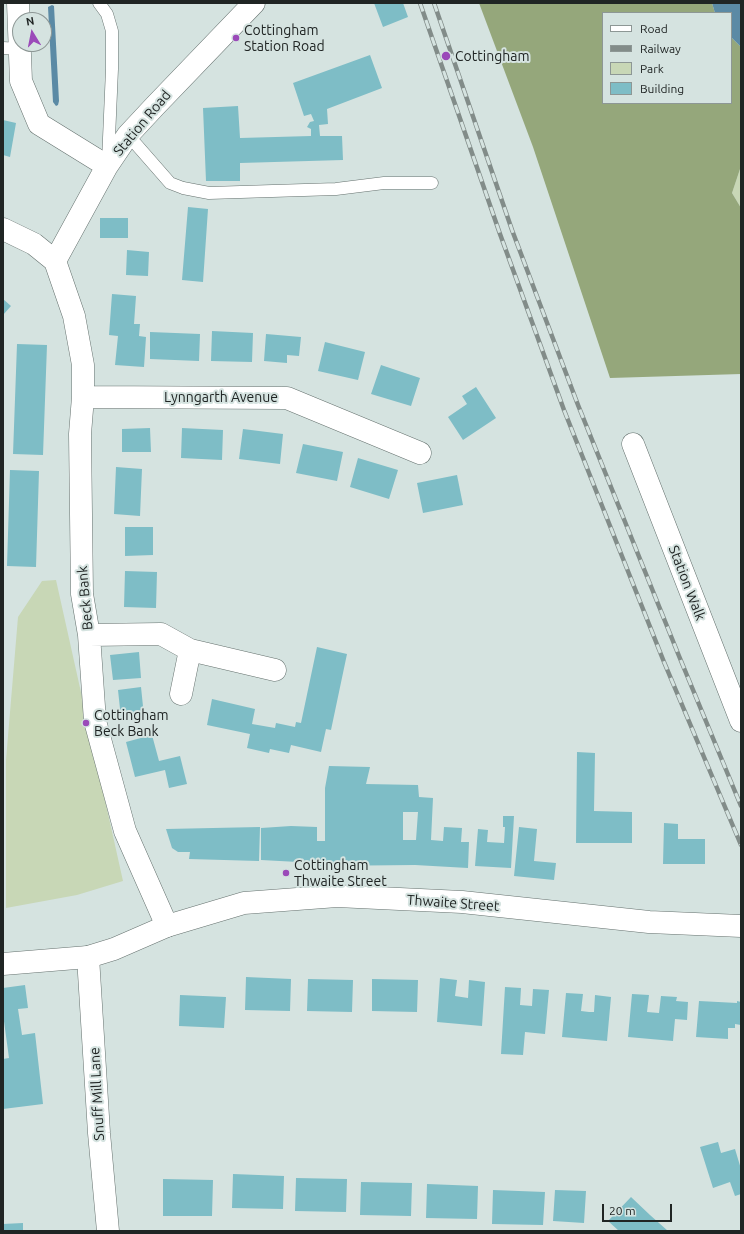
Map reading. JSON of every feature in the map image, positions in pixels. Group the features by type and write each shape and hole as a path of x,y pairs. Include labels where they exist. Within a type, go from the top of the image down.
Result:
{"street":[{"path":"18,3 11,48 21,81 39,124 107,166"},
{"name":"Station Road","path":"55,261 107,166 128,135 254,3"},
{"path":"3,229 34,244 55,261"},
{"name":"Beck Bank","path":"55,261 74,316 83,365 83,397 80,434 82,594 89,635 95,721 125,831 167,926"},
{"name":"Lynngarth Avenue","path":"83,397 287,398 420,453"},
{"name":"Station Walk","path":"633,444 741,721"},
{"path":"89,635 161,634 190,650 275,670"},
{"path":"181,694 190,650"},
{"name":"Thwaite Street","path":"3,964 88,957 114,949 167,926 244,903 337,896 462,902 649,922 741,926"},
{"name":"Snuff Mill Lane","path":"88,957 99,1133 108,1231"}],"lane":[{"path":"99,3 107,14 112,31 112,69 107,166"},
{"path":"128,135 170,183 183,188 209,193 336,189 384,183 432,183"}],"green space":[{"path":"479,3 712,3 715,12 602,12 602,104 732,104 732,38 741,47 741,166 732,193 741,208 741,374 610,378 533,147"},
{"path":"741,166 741,208 732,193"},
{"path":"56,580 123,881 77,895 6,908 6,760 18,617 42,581"}],"water":[{"path":"712,3 741,3 741,47 732,38 732,12 715,12"},
{"path":"52,5 54,6 59,101 58,105 56,106 53,102 50,52 52,52 52,12 48,12 48,7"}],"building":[{"path":"374,3 403,3 408,17 383,27"},
{"path":"370,55 382,88 327,109 328,124 319,125 320,136 342,136 343,160 240,163 240,181 206,181 203,108 238,106 240,138 311,136 311,129 307,127 310,122 314,121 311,114 304,116 293,83"},
{"path":"3,120 16,123 10,157 3,155"},
{"path":"188,207 208,209 203,282 182,280"},
{"path":"100,218 128,218 128,238 100,238"},
{"path":"127,250 149,252 148,276 126,275"},
{"path":"112,294 136,296 134,324 140,324 139,336 146,337 144,367 115,365 118,336 109,335"},
{"path":"3,299 11,306 3,315"},
{"path":"212,331 253,333 252,362 211,361"},
{"path":"150,332 200,334 199,361 150,359"},
{"path":"266,334 301,337 299,356 287,355 287,363 264,361"},
{"path":"325,342 365,352 358,380 318,371"},
{"path":"17,344 47,345 43,455 13,454"},
{"path":"381,365 420,378 411,406 371,394"},
{"path":"476,387 496,418 463,440 448,417 467,404 462,396"},
{"path":"150,428 151,452 122,452 122,429"},
{"path":"182,428 223,430 222,460 181,458"},
{"path":"243,429 283,434 280,464 239,459"},
{"path":"303,444 343,452 337,481 296,473"},
{"path":"358,458 398,470 389,499 350,487"},
{"path":"116,467 142,469 140,516 114,514"},
{"path":"10,470 39,471 36,567 7,566"},
{"path":"457,475 463,505 423,513 417,483"},
{"path":"125,527 153,527 153,555 125,556"},
{"path":"125,571 157,572 156,608 124,607"},
{"path":"317,647 347,654 331,730 326,729 321,752 291,745 289,753 270,749 269,753 247,748 250,734 207,725 212,699 255,709 252,724 275,728 276,723 295,727 296,722 301,723"},
{"path":"139,652 141,678 113,680 110,655"},
{"path":"141,687 144,716 121,718 118,690"},
{"path":"152,735 159,761 180,756 187,784 169,788 165,770 135,777 126,742"},
{"path":"577,752 595,753 594,811 632,812 632,843 576,843"},
{"path":"329,766 370,767 366,784 418,785 419,797 433,798 431,840 443,841 444,827 462,828 461,842 469,842 468,868 415,865 317,866 317,863 261,860 261,828 291,826 317,827 317,841 325,841 325,788","holes":["403,812 418,812 416,840 403,840"]},
{"path":"503,816 514,816 511,868 475,866 478,829 488,830 487,842 504,843 505,827 503,827"},
{"path":"664,823 678,824 678,839 705,839 705,864 663,864"},
{"path":"260,827 259,861 189,859 190,852 178,852 172,848 166,829"},
{"path":"519,827 537,829 534,861 556,863 554,880 514,876"},
{"path":"246,977 291,979 290,1011 245,1010"},
{"path":"440,978 457,980 455,996 468,998 469,980 485,982 482,1026 437,1022"},
{"path":"308,979 353,980 352,1012 307,1011"},
{"path":"372,979 418,980 417,1012 372,1011"},
{"path":"25,985 28,1008 18,1009 22,1035 35,1033 43,1104 3,1109 3,1059 9,1058 3,1014 3,988"},
{"path":"505,987 521,988 520,1005 532,1006 533,989 549,990 545,1034 525,1032 523,1055 501,1054"},
{"path":"566,993 583,994 581,1011 589,1012 594,1012 595,995 611,997 607,1041 562,1037"},
{"path":"632,994 649,995 647,1012 659,1013 661,996 677,997 676,1001 688,1002 687,1020 675,1019 673,1041 628,1037"},
{"path":"180,995 226,997 224,1028 179,1026"},
{"path":"699,1001 741,1002 741,1025 735,1024 735,1028 728,1028 728,1039 696,1037"},
{"path":"718,1142 721,1153 735,1149 741,1169 741,1194 735,1196 730,1182 713,1188 700,1147"},
{"path":"233,1174 284,1176 283,1209 232,1208"},
{"path":"296,1178 347,1179 346,1212 295,1211"},
{"path":"163,1179 213,1180 212,1216 163,1216"},
{"path":"361,1182 412,1183 411,1216 360,1215"},
{"path":"427,1184 478,1186 477,1219 426,1218"},
{"path":"493,1190 545,1192 543,1225 492,1224"},
{"path":"555,1190 586,1191 584,1223 553,1221"},
{"path":"631,1197 668,1231 619,1231 608,1221"},
{"path":"23,1223 23,1231 3,1231 3,1224"}],"railway":[{"path":"420,3 500,234 564,410 664,662 741,845"},
{"path":"434,3 512,230 578,405 741,806"}],"place":[{"name":"Cottingham Station Road","path":"236,38"},
{"name":"Cottingham","path":"446,56"},
{"name":"Cottingham Beck Bank","path":"86,723"},
{"name":"Cottingham Thwaite Street","path":"286,873"}]}
